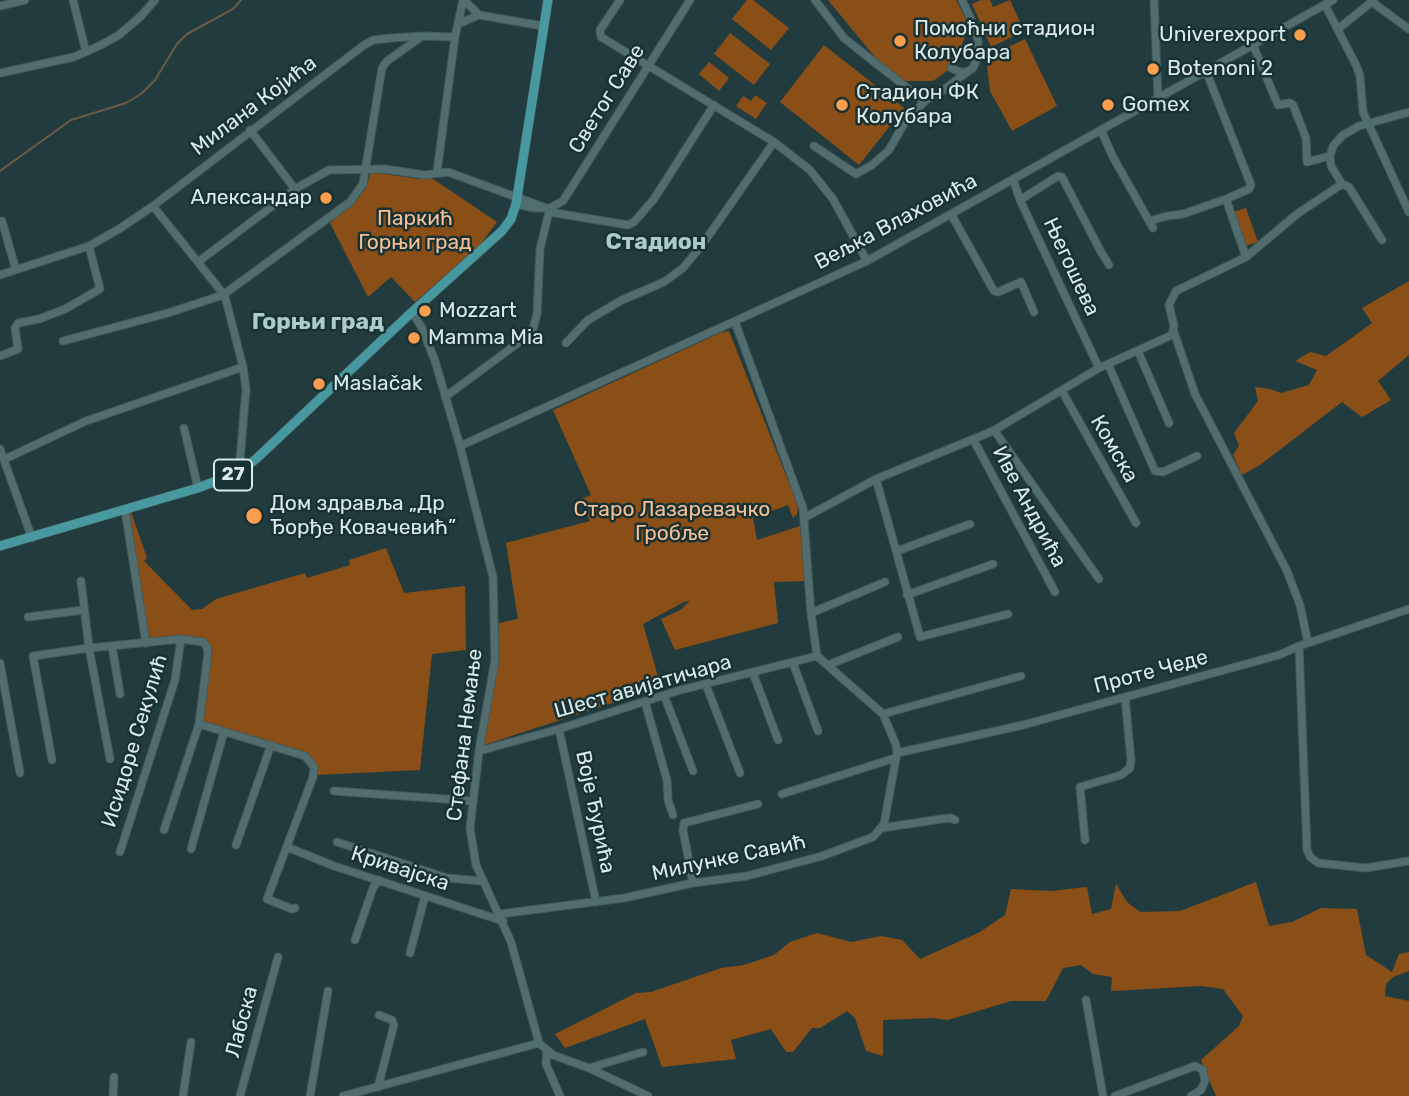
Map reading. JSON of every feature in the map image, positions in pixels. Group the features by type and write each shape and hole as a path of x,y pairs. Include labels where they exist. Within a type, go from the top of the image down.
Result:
{"main road":[{"name":"27","path":"0,546 198,488 239,472 502,231 511,219 517,200 548,0"}],"street":[{"path":"5,4 25,0"},
{"path":"73,0 86,52"},
{"path":"0,73 86,52 119,35 155,0"},
{"path":"464,0 479,15"},
{"path":"437,172 455,37 464,0"},
{"path":"620,0 599,34 774,142 810,170 824,186 867,261"},
{"name":"Светог Саве","path":"549,209 558,205 568,195 690,0"},
{"path":"815,0 844,38 908,91 921,100 926,100"},
{"path":"814,146 856,174 872,165 889,150 905,122 926,100 970,70 977,59 978,41 962,0"},
{"path":"1154,0 1158,98"},
{"name":"Вељка Влаховића","path":"460,446 867,261 1333,0"},
{"path":"1338,29 1373,1 1409,29"},
{"path":"1325,5 1360,76 1363,112 1409,212"},
{"path":"458,24 479,15 544,26"},
{"path":"63,341 168,313 223,295 351,202 363,184 382,68 387,61 423,36"},
{"name":"Милана Којића","path":"0,275 89,246 153,206 250,130 373,40 423,36 455,37"},
{"path":"1253,45 1278,104 1293,105 1306,138 1307,162 1330,156"},
{"path":"951,68 960,72 970,70"},
{"path":"1101,130 1151,225 1167,216 1183,214 1249,189 1251,185 1206,71"},
{"path":"198,262 295,190 329,170 385,169 425,175 437,172 455,174 517,200 628,225 642,216 714,105"},
{"path":"1382,240 1349,187 1342,184 1331,166 1330,156 1333,146 1343,135 1368,123 1409,112"},
{"path":"250,130 295,190"},
{"path":"566,344 588,320 622,300 664,282 683,268 774,142"},
{"path":"1020,200 1058,176 1062,177 1109,265"},
{"name":"Његошева","path":"1013,179 1020,200 1099,368"},
{"path":"1342,184 1297,214 1246,257 1176,291 1169,305 1174,332 1195,394 1287,571 1300,605 1304,644 1307,850 1310,857 1318,863 1366,868 1409,861"},
{"path":"1226,199 1246,257"},
{"path":"153,206 223,295 243,367 246,389 239,472"},
{"path":"445,397 533,329 537,314 540,249 549,209"},
{"path":"951,215 994,291 998,292 1021,282 1034,312"},
{"path":"2,221 16,270"},
{"path":"0,356 18,349 15,328 18,323 65,309 100,289 89,246"},
{"name":"Стефана Немање","path":"412,312 429,344 491,560 495,594 495,660 472,801 471,839 481,881 501,918 521,974 540,1043 547,1051 566,1062 589,1068 648,1096"},
{"path":"735,322 803,508 817,656 883,714 890,728 896,755 882,828"},
{"path":"804,518 876,479 994,430 1099,368 1168,338 1174,332"},
{"path":"1138,351 1169,423"},
{"path":"1108,364 1155,471 1163,472 1197,456"},
{"path":"5,458 86,421 243,367"},
{"name":"Комска","path":"1062,391 1136,523"},
{"path":"184,428 198,488"},
{"path":"994,430 1099,579"},
{"name":"Иве Андрића","path":"973,439 1055,592"},
{"path":"0,449 33,538"},
{"path":"876,479 920,637 1007,614"},
{"path":"125,510 146,643"},
{"path":"897,551 970,524"},
{"path":"907,595 993,564"},
{"path":"81,581 89,648 110,759"},
{"path":"811,613 885,582"},
{"name":"Проте Чеде","path":"782,794 896,755 1023,725 1279,655 1409,609"},
{"path":"28,617 84,610"},
{"path":"828,665 898,637"},
{"path":"52,760 33,656 181,639 203,642 207,647 199,724 164,830"},
{"name":"Исидоре Секулић","path":"120,852 175,680 181,639"},
{"path":"113,646 120,694"},
{"name":"Шест авијатичара","path":"479,751 559,729 664,695 817,656"},
{"path":"0,663 20,773"},
{"path":"793,663 818,732"},
{"path":"753,673 778,740"},
{"path":"883,714 1021,676"},
{"path":"706,685 740,773"},
{"path":"664,695 693,771"},
{"path":"1085,840 1080,787 1121,775 1130,768 1125,698"},
{"path":"645,702 667,780 668,800 673,815"},
{"path":"199,724 305,756 314,767 313,777 267,899 295,908"},
{"name":"Воје Ђурића","path":"559,729 596,902"},
{"path":"191,849 224,732"},
{"path":"236,845 271,745"},
{"path":"334,791 472,801"},
{"path":"693,883 684,823 758,804"},
{"name":"Милунке Савић","path":"501,918 638,896 693,883 747,876 804,862 873,837 882,828 941,818 956,820"},
{"path":"337,842 447,878 481,881"},
{"name":"Кривајска","path":"287,847 425,896 501,918"},
{"path":"355,940 373,888 379,880"},
{"path":"410,953 425,896"},
{"name":"Лабска","path":"240,1096 278,957"},
{"path":"310,1096 328,991"},
{"path":"1086,1000 1103,1096"},
{"path":"378,1087 394,1025 392,1020 379,1015"},
{"path":"183,1096 191,1042"},
{"path":"343,1096 540,1043"},
{"path":"547,1051 546,1064 560,1096"},
{"path":"589,1068 643,1052"},
{"path":"1115,1096 1195,1066 1203,1070 1205,1081 1201,1090 1191,1096"},
{"path":"113,1096 114,1077"}],"green space":[{"path":"747,0 753,0 789,28 771,50 732,19"},
{"path":"828,0 956,0 968,24 967,30 951,68 933,81 901,80 879,62"},
{"path":"990,0 993,7 1010,0 1024,31 991,47 972,4"},
{"path":"730,33 770,64 754,85 714,54"},
{"path":"1025,39 1057,106 1012,131 990,91 986,58"},
{"name":"Стадион ФК Колубара","path":"824,45 904,108 859,165 780,102"},
{"path":"709,62 729,78 719,91 699,74"},
{"path":"755,95 767,103 756,119 736,106 743,96 751,101"},
{"name":"Паркић Горњи град","path":"371,172 433,179 497,222 480,245 415,302 391,277 368,297 330,223 360,196 366,188"},
{"path":"1246,208 1258,242 1245,246 1233,212"},
{"path":"1409,281 1409,355 1378,381 1391,400 1362,417 1342,402 1260,465 1242,475 1233,455 1239,446 1234,433 1258,401 1255,387 1281,393 1309,385 1317,370 1295,361 1310,352 1326,356 1372,323 1362,308"},
{"name":"Старо Лазаревачко Гробље","path":"729,331 798,506 797,514 793,518 788,505 753,518 757,540 800,526 805,581 774,582 778,623 675,650 661,619 680,610 690,601 684,602 643,624 661,687 481,746 497,668 499,623 518,619 506,543 590,521 581,499 591,495 553,410"},
{"path":"131,512 147,558 144,561 192,610 202,609 216,599 305,573 307,578 350,565 349,560 386,548 404,593 465,586 466,650 432,654 420,770 316,775 317,765 308,754 202,722 210,645 205,640 149,641 128,513"},
{"path":"1256,882 1269,926 1292,922 1321,908 1357,909 1366,955 1392,972 1399,954 1409,952 1409,971 1393,977 1386,984 1385,996 1409,1001 1409,1096 1216,1096 1201,1060 1239,1026 1243,1016 1223,989 1201,986 1111,991 1112,977 1093,974 1081,965 1063,968 1046,1001 1011,1001 948,1020 883,1020 883,1056 866,1051 855,1018 847,1011 820,1028 812,1028 793,1052 786,1052 771,1029 731,1040 736,1059 662,1067 645,1019 565,1048 555,1034 636,993 651,992 721,968 744,965 774,955 790,942 817,933 851,942 881,936 902,940 920,959 980,932 1005,915 1011,889 1051,891 1087,887 1092,914 1111,909 1116,884 1127,902 1140,912 1180,911"}],"waterway":[{"path":"0,171 71,120 126,103 141,94 155,80 177,44 187,34 233,9 241,0"}],"place":[{"name":"Univerexport","path":"1300,35"},
{"name":"Помоћни стадион Колубара","path":"900,41"},
{"name":"Botenoni 2","path":"1153,69"},
{"name":"Стадион ФК Колубара","path":"842,105"},
{"name":"Gomex","path":"1108,105"},
{"name":"Александар","path":"326,198"},
{"name":"Mozzart","path":"425,311"},
{"name":"Mamma Mia","path":"414,338"},
{"name":"Maslačak","path":"319,384"},
{"name":"Дом здравља „Др Ђорђе Ковачевић”","path":"254,516"}],"district":[{"name":"Стадион","path":"656,242"},
{"name":"Горњи град","path":"318,322"}]}
